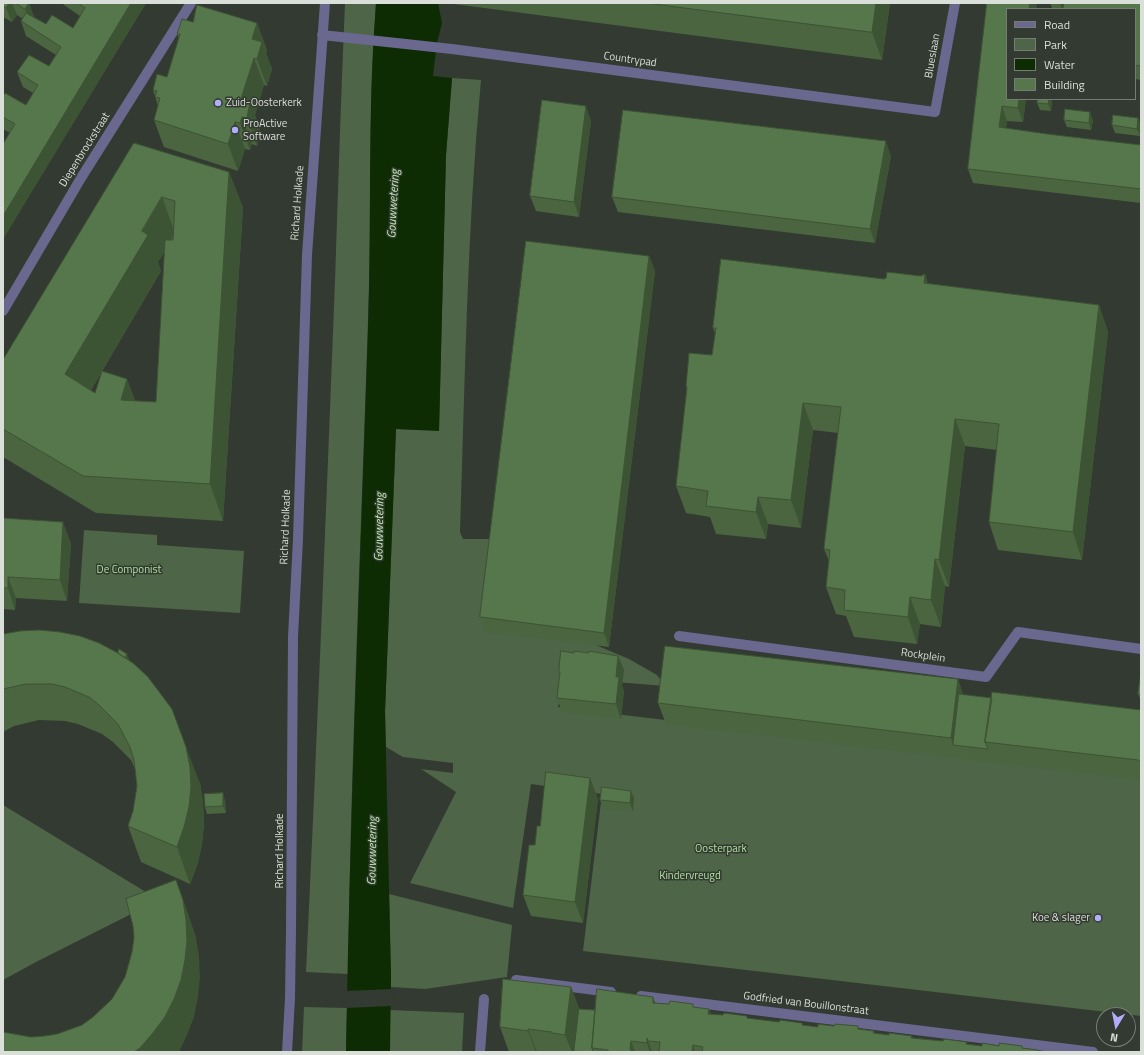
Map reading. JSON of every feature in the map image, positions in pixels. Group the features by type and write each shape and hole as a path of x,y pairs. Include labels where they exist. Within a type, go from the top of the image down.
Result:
{"street":[{"name":"Diepenbrockstraat","path":"3,311 81,178 191,3"},
{"name":"Richard Holkade","path":"287,1052 291,945 293,637 298,539 307,255 325,3"},
{"name":"Blueslaan","path":"935,112 955,3"},
{"name":"Countrypad","path":"322,35 452,49 935,112"},
{"name":"Rockplein","path":"679,636 986,677 1018,632 1141,649"},
{"path":"516,980 618,993"},
{"name":"Godfried van Bouillonstraat","path":"634,995 1093,1052"},
{"path":"480,1052 484,999"}],"green space":[{"path":"345,3 376,3 372,82 369,280 349,892 348,974 306,972 325,540"},
{"name":"Oosterpark","path":"452,78 481,80 476,136 470,249 460,532 463,539 495,539 572,635 629,659 657,675 665,686 566,678 558,707 1141,778 1141,1016 1136,1015 1136,1007 1096,1007 1096,1011 583,951 602,794 531,784 513,908 410,883 456,792 421,769 453,773 453,763 403,757 386,747 385,712 396,429 439,430 446,155"},
{"name":"De Componist","path":"84,530 157,535 157,545 244,551 240,613 79,603"},
{"path":"3,805 159,900 3,980"},
{"path":"389,894 512,925 507,977 425,989 391,987"},
{"path":"304,1007 347,1008 346,1052 302,1052"},
{"path":"390,1010 464,1013 462,1052 390,1052"}],"water":[{"name":"Gouwwetering","path":"376,3 438,3 442,23 437,43 433,76 452,78 446,155 439,431 396,429 385,712 391,975 390,1052 346,1052 369,289 373,44"}],"pier":[{"path":"393,989 392,1006 346,1008 345,991"}],"building":[{"path":"3,3 9,3 6,8 3,6"},
{"path":"16,3 29,3 25,9"},
{"path":"78,3 131,3 3,216 3,144 15,124 3,117 3,96 5,93 26,105 38,85 17,72 29,55 49,66 61,47 21,21 26,13 46,24 52,15 73,28 85,8"},
{"path":"646,3 876,3 872,32"},
{"path":"987,3 1030,3 1029,8 1006,8 1006,100 1019,100 1018,108 1002,106 999,127 1141,145 1141,189 968,169"},
{"path":"1064,3 1141,3 1141,66 1136,65 1136,8 1063,8"},
{"name":"Zuid-Oosterkerk","path":"197,5 257,23 252,39 262,42 257,59 254,58 241,99 250,102 247,118 242,117 240,123 235,122 228,144 154,120 160,98 155,97 157,91 153,90 157,74 167,77 180,34 177,34 182,19 193,22"},
{"path":"542,100 586,106 574,202 530,196"},
{"path":"1038,100 1049,100 1048,104 1037,103"},
{"path":"1065,109 1090,112 1089,123 1064,120"},
{"path":"623,110 886,141 870,229 612,197"},
{"path":"1113,115 1138,118 1137,129 1112,125"},
{"path":"134,143 229,172 210,484 83,476 3,429 3,360","holes":["162,197 175,201 173,240 165,240 156,402 121,400 127,379 102,371 95,393 65,374 148,235 142,231"]},
{"path":"526,241 649,256 604,633 480,617"},
{"path":"721,259 884,279 886,278 887,272 921,276 925,274 924,283 1099,305 1073,532 989,522 999,424 955,419 939,560 935,559 931,600 910,597 908,617 844,610 845,590 826,587 830,550 824,549 841,407 803,403 791,500 758,497 756,512 706,506 708,491 676,486 687,387 689,353 712,355 716,328 713,328"},
{"path":"3,518 63,522 60,580 8,577 8,588 3,588"},
{"path":"40,630 80,636 99,643 116,652 133,663 148,677 172,709 186,747 190,767 191,787 189,807 177,847 128,826 133,811 137,786 134,760 130,747 118,724 99,705 89,697 65,687 52,684 26,684 3,689 3,634"},
{"path":"665,646 958,679 951,738 658,703"},
{"path":"119,649 127,654 125,658 118,653"},
{"path":"561,651 589,653 589,651 618,656 616,677 619,677 616,704 557,698"},
{"path":"1141,673 1141,695 1138,694"},
{"path":"992,692 1141,710 1141,761 985,742"},
{"path":"959,694 992,698 985,742 988,749 953,745"},
{"path":"546,772 590,778 575,902 523,895 529,845 535,845 537,826 540,826"},
{"path":"602,787 631,791 630,803 600,800"},
{"path":"223,793 223,806 205,807 204,794"},
{"path":"176,880 183,900 187,940 181,980 165,1017 140,1048 134,1052 3,1052 3,1032 31,1037 57,1034 82,1025 112,999 125,977 134,938 133,926 126,899"},
{"path":"503,979 571,987 565,1035 528,1029 528,1031 500,1027"},
{"path":"597,989 653,997 653,1003 669,1004 670,1001 693,1004 693,1007 709,1009 708,1014 723,1015 724,1013 747,1016 747,1018 802,1023 802,1025 818,1027 818,1024 858,1026 858,1029 874,1031 873,1033 889,1035 889,1033 912,1036 911,1038 943,1041 944,1039 967,1042 966,1044 982,1046 982,1043 999,1046 999,1043 1022,1046 1022,1048 1038,1050 1038,1052 707,1052 702,1051 703,1047 693,1045 692,1052 659,1052 660,1042 648,1041 647,1038 647,1043 631,1041 630,1050 635,1052 608,1052 608,1050 592,1048"},
{"path":"579,1009 595,1010 593,1052 574,1052"}],"place":[{"name":"Zuid-Oosterkerk","path":"218,103"},
{"name":"ProActive Software","path":"235,130"},
{"name":"Koe & slager","path":"1098,918"}],"park label":[{"name":"Kindervreugd","path":"690,876"}]}
